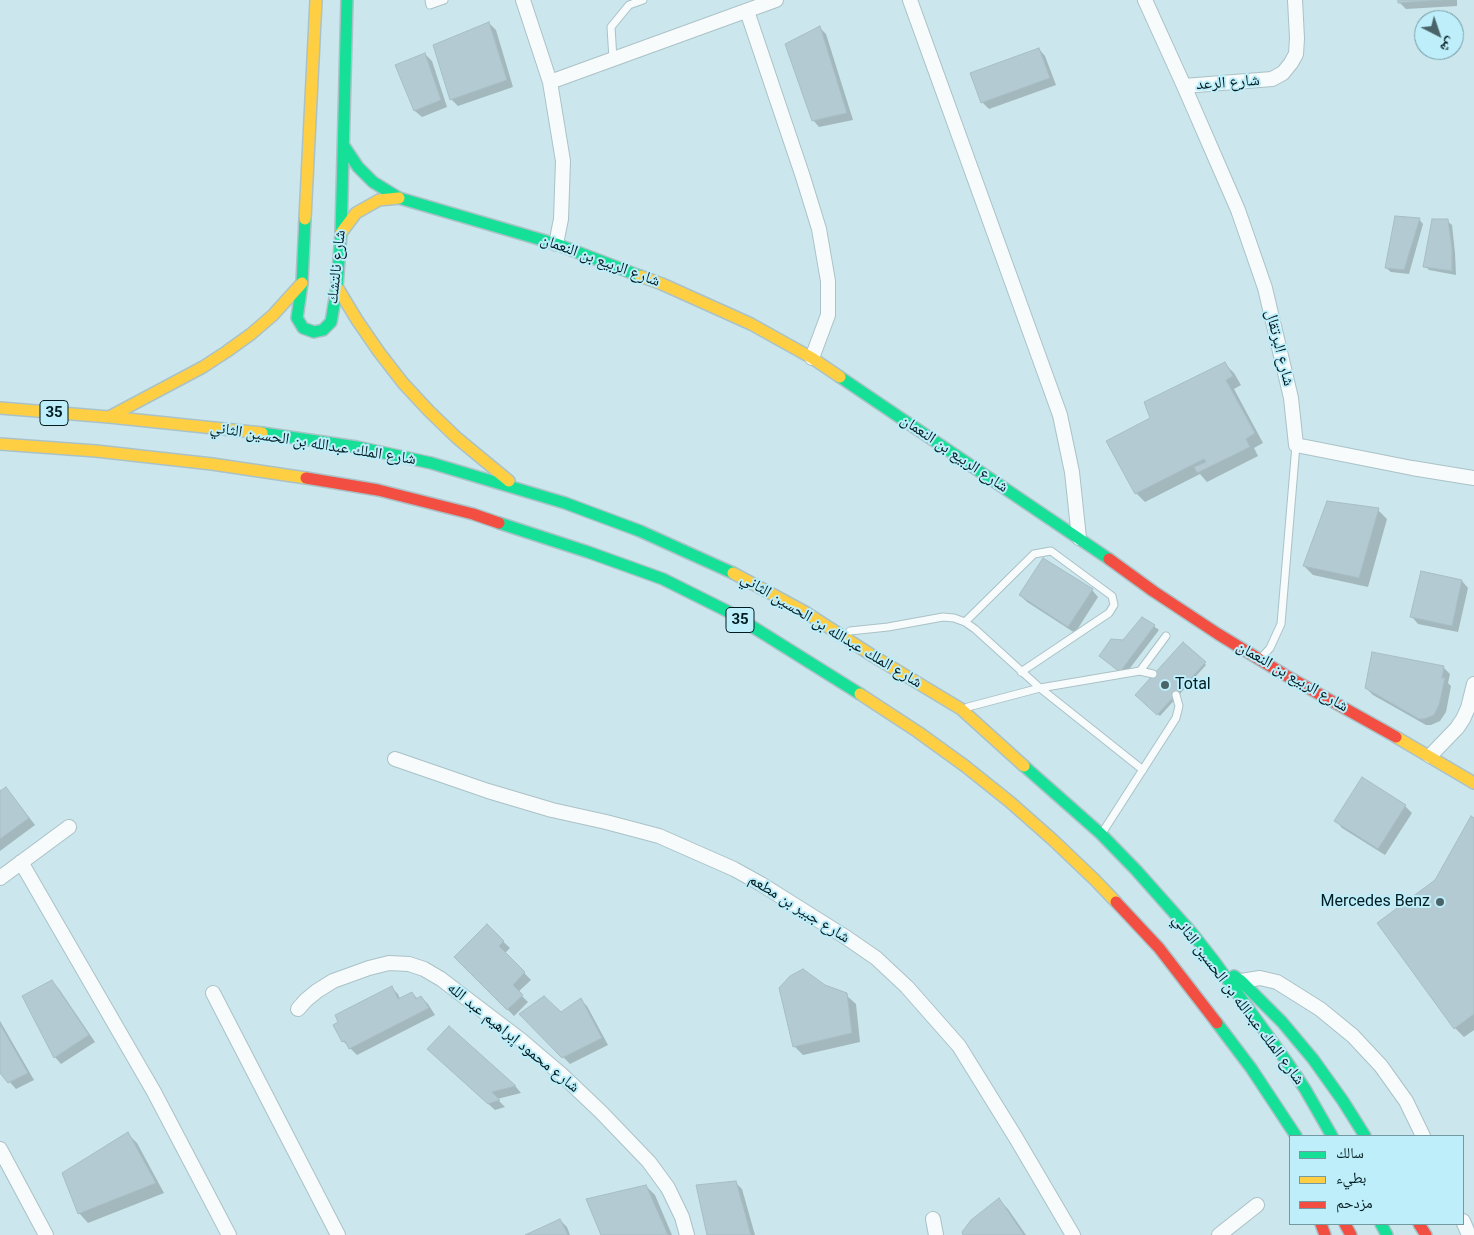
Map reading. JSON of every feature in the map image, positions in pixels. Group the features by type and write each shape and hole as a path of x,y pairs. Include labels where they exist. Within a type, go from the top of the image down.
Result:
{"main road":[{"name":"شارع نالتشك","path":"316,0 302,283 297,318 304,328 314,332 323,330 331,322 337,287 341,233 347,0"},
{"name":"شارع الربيع بن النعمان","path":"344,146 358,167 373,182 399,198 556,244 662,284 751,324 812,358 1079,538 1153,591 1259,660 1430,756 1474,783"},
{"name":"شارع الربيع بن النعمان","path":"341,233 356,213 379,200 399,198"},
{"path":"109,417 226,352 273,316 302,283"},
{"path":"337,287 379,352 429,412 465,445 520,489"},
{"name":"شارع الملك عبدالله بن الحسين الثاني","path":"0,408 245,430 357,448 432,464 565,503 640,531 732,572 804,612 961,709 1101,834 1136,870 1192,933 1214,961 1287,1062 1331,1135"},
{"name":"شارع الملك عبدالله بن الحسين الثاني","path":"0,444 96,451 212,464 378,490 473,514 588,552 663,579 728,612 791,650 918,732 965,766 1053,840 1095,880 1159,948 1251,1068 1295,1135"},
{"path":"1214,961 1241,981 1282,1022 1314,1059 1364,1135"}],"street":[{"path":"523,0 550,82 563,161 562,218 556,244"},
{"path":"550,82 776,0"},
{"path":"910,0 1060,415 1072,472 1079,538"},
{"name":"شارع البرتقال","path":"1146,0 1238,210 1265,288 1291,398 1296,445"},
{"name":"شارع الرعد","path":"1184,86 1272,79 1283,73 1296,54 1295,0"},
{"path":"747,11 804,177 819,229 828,281 828,315 812,358"},
{"path":"1296,445 1474,478"},
{"path":"1430,756 1457,728 1463,719 1474,684"},
{"name":"شارع جبير بن مطعم","path":"395,759 488,791 552,810 659,836 762,884 816,917 876,958 932,1014 959,1046 1073,1235"},
{"path":"0,878 68,827"},
{"path":"21,862 154,1092 229,1235"},
{"name":"شارع محمود إبراهيم عبد الله","path":"298,1009 317,991 333,982 369,968 389,963 409,964 424,968 500,1024 562,1074 601,1112 649,1162 668,1188 682,1217 687,1235"},
{"path":"1241,981 1260,978 1277,982 1320,1009 1353,1036 1381,1066 1406,1101 1423,1135"},
{"path":"213,993 338,1235"},
{"path":"0,1149 46,1235"},
{"path":"1219,1235 1256,1205"},
{"path":"933,1219 936,1235"},
{"path":"1464,1223 1469,1235"}],"lane":[{"path":"429,0 430,5 444,0"},
{"path":"613,58 611,27 630,5 643,0"},
{"path":"1259,660 1270,648 1281,624 1296,445"},
{"path":"965,622 1034,554 1050,551 1112,596 1114,605 1109,612 1021,672"},
{"path":"837,632 862,631 943,617 965,622 1040,688 1143,770"},
{"path":"1140,671 1166,636"},
{"path":"961,709 1040,688 1140,671 1153,674"},
{"path":"1101,834 1176,718 1179,706 1176,695"}],"building":[{"path":"1398,0 1442,0 1398,3"},
{"path":"489,22 507,80 450,100 433,45"},
{"path":"820,26 847,113 812,121 785,44"},
{"path":"1039,48 1050,78 981,103 970,73"},
{"path":"425,53 441,100 414,111 395,65"},
{"path":"1395,216 1420,218 1404,270 1385,268"},
{"path":"1432,219 1448,219 1452,248 1452,271 1423,267"},
{"path":"1225,362 1233,376 1226,380 1255,433 1246,439 1250,447 1197,473 1194,467 1206,462 1204,459 1135,494 1106,441 1150,418 1144,402"},
{"path":"1327,501 1379,508 1359,578 1303,566"},
{"path":"1043,558 1093,589 1068,627 1019,595"},
{"path":"1421,571 1462,580 1452,626 1410,617"},
{"path":"1142,617 1155,625 1120,672 1099,656 1111,639 1123,640"},
{"name":"Total","path":"1183,642 1206,662 1157,715 1135,695"},
{"path":"1372,652 1444,666 1442,678 1445,678 1439,705 1434,715 1419,719 1365,688"},
{"path":"1362,777 1406,805 1378,849 1334,821"},
{"path":"6,787 29,818 0,839 0,791"},
{"name":"Mercedes Benz","path":"1471,816 1474,818 1474,1014 1454,1029 1377,923 1435,880"},
{"path":"487,924 504,941 499,946 525,972 513,985 523,995 507,1010 454,957"},
{"path":"803,969 825,985 847,993 852,1033 793,1047 779,988 790,976"},
{"path":"52,980 89,1035 54,1058 22,996"},
{"path":"392,986 398,999 412,992 416,999 421,996 429,1008 349,1049 345,1041 342,1042 333,1025 338,1022 335,1015"},
{"path":"544,996 561,1012 581,998 602,1038 562,1058 519,1014"},
{"path":"0,1024 28,1073 8,1083 0,1073"},
{"path":"449,1026 516,1086 492,1092 500,1100 488,1104 427,1049"},
{"path":"128,1132 156,1183 78,1214 62,1173"},
{"path":"736,1181 751,1235 707,1235 696,1185"},
{"path":"646,1185 668,1235 601,1235 586,1199"},
{"path":"999,1198 1024,1235 963,1235 962,1232 971,1220"},
{"path":"560,1219 568,1235 525,1235"}],"traffic: fast":[{"path":"305,219 302,283 297,318 303,328 314,332 323,330 331,322 337,287 341,233 347,0"},
{"path":"344,146 358,167 373,182 399,198 556,244 640,276"},
{"path":"840,377 1109,559"},
{"path":"262,433 357,447 431,463 565,503 640,531 733,573"},
{"path":"499,523 663,579 729,612 860,694"},
{"path":"1024,766 1101,834 1192,933 1287,1062 1331,1135"},
{"path":"1234,976 1282,1022 1313,1059 1364,1135"},
{"path":"1217,1023 1251,1068 1295,1135"},
{"path":"1382,1225 1387,1235"}],"traffic: slow":[{"path":"305,219 316,0"},
{"path":"341,233 356,213 379,200 399,198"},
{"path":"640,276 751,324 812,358 840,377"},
{"path":"109,417 203,367 226,352 273,315 302,283"},
{"path":"337,287 357,320 403,383 457,438 509,481"},
{"path":"0,408 262,433"},
{"path":"0,444 96,451 212,464 306,478"},
{"path":"733,573 805,612 961,709 1024,766"},
{"path":"860,694 918,732 1010,802 1053,840 1116,902"},
{"path":"1396,737 1474,783"}],"traffic: jam":[{"path":"306,478 378,490 473,514 499,523"},
{"path":"1109,559 1218,634 1285,675 1396,737"},
{"path":"1116,902 1159,948 1217,1023"},
{"path":"1321,1225 1325,1235"},
{"path":"1346,1225 1351,1235"},
{"path":"1420,1225 1426,1235"}],"place":[{"name":"Total","path":"1165,685"},
{"name":"Mercedes Benz","path":"1440,902"}]}
